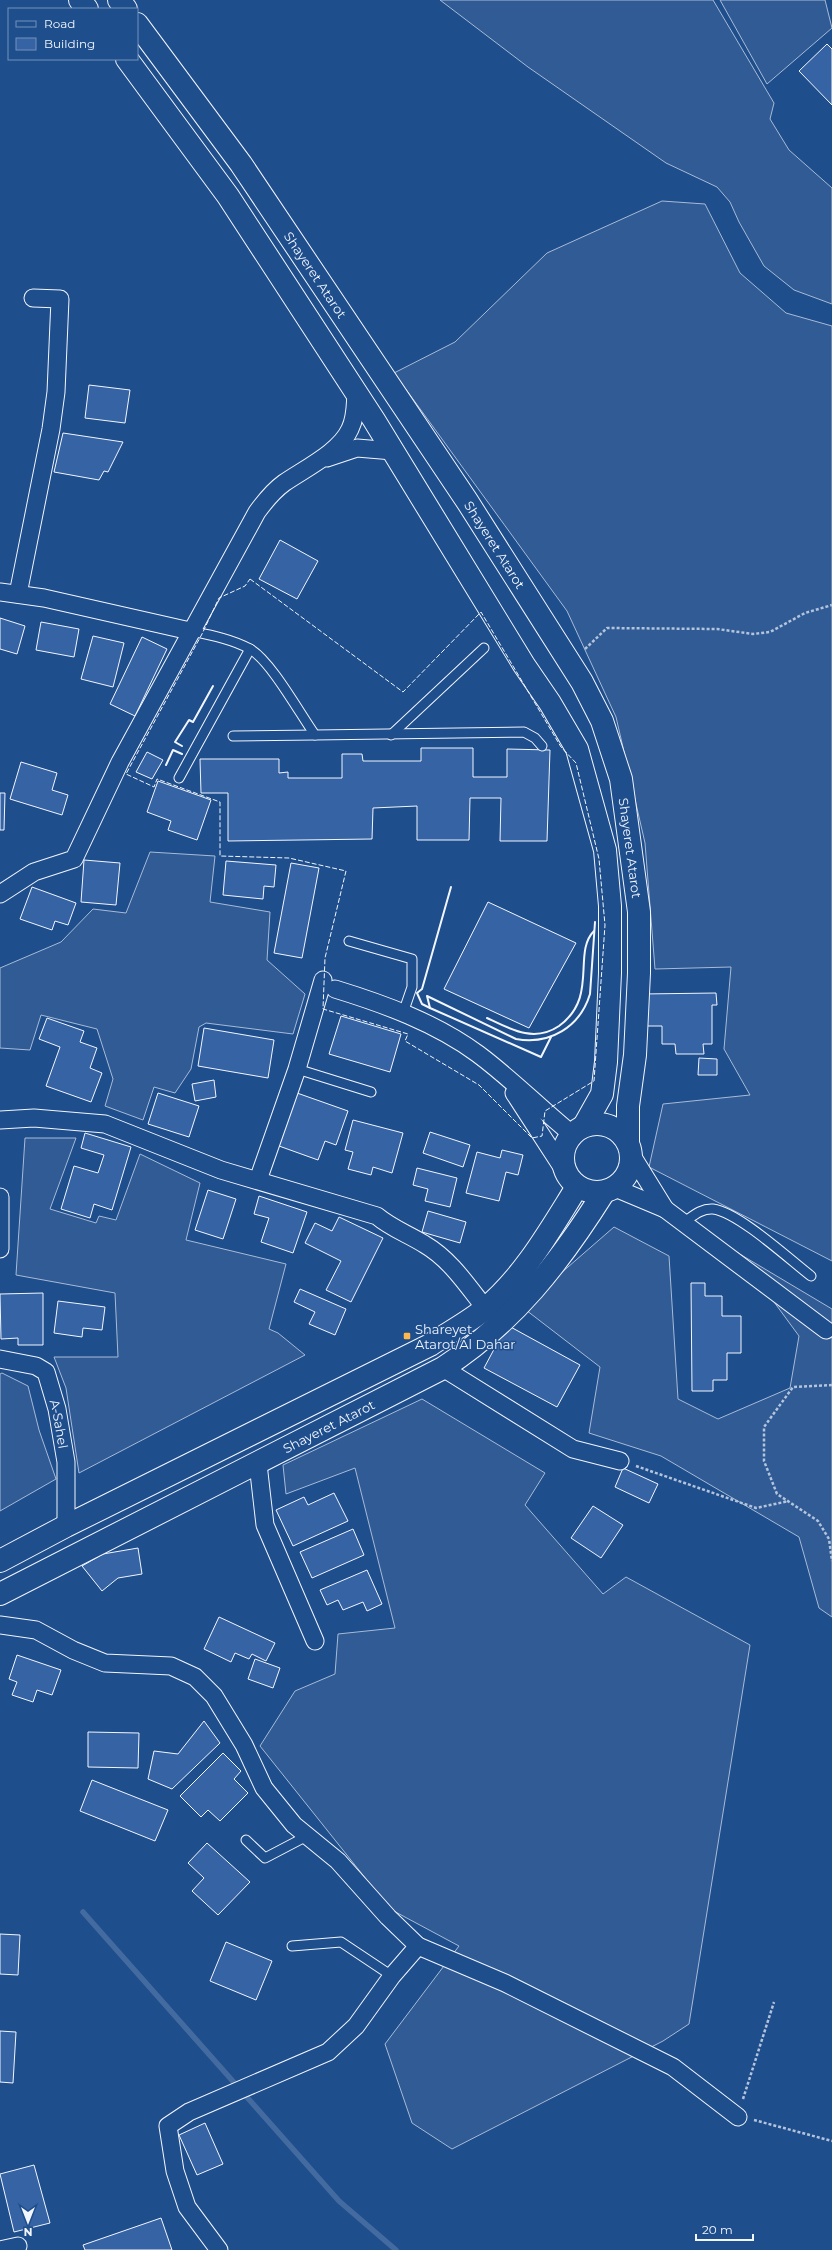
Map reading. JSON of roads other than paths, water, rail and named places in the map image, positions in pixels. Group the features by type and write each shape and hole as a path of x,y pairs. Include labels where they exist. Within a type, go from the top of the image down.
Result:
{"main road":[{"path":"80,0 86,8"},
{"path":"119,0 125,8"},
{"name":"Shayeret Atarot","path":"138,25 242,164 462,494 570,663 602,721 621,779 632,850 639,912 639,973 635,1055 628,1106 630,1148"},
{"name":"Shayeret Atarot","path":"128,60 228,196 393,451 577,749 606,850 610,906 610,973 606,1062 602,1094 580,1128"},
{"path":"601,1124 613,1128 630,1148 631,1166 624,1180 609,1190 593,1193 577,1187 564,1170 564,1148 569,1137 580,1128 601,1124"},
{"path":"0,1561 66,1526 430,1346 485,1308 532,1259 577,1187"},
{"name":"Shayeret Atarot","path":"0,1594 258,1464 442,1368 467,1352 513,1312 572,1243 609,1190"}],"street":[{"path":"18,594 51,429 56,392 60,299 33,298"},
{"path":"0,894 34,872 74,859 120,762 190,631 267,498 283,484 316,462 342,441 350,429 355,414 356,393"},
{"path":"316,462 357,448 393,451"},
{"path":"0,592 44,598 190,631"},
{"path":"258,1180 297,1068 329,985 402,1013 460,1042 478,1054 567,1130 580,1128"},
{"path":"500,1073 564,1170"},
{"path":"0,1120 34,1118 105,1124 221,1170 377,1216 388,1225 425,1244 455,1269 485,1308"},
{"path":"630,1148 664,1209"},
{"path":"609,1190 664,1209 826,1330"},
{"path":"0,1197 0,1248"},
{"name":"A-Sahel","path":"0,1359 36,1366 46,1372 57,1409 66,1462 66,1526"},
{"path":"442,1368 573,1449 620,1461"},
{"path":"258,1464 264,1525 315,1641"},
{"path":"0,1625 36,1630 73,1650 105,1663 171,1666 195,1676 214,1696 244,1745 264,1788 294,1825 338,1861 388,1917 418,1946 505,1983 673,2067 738,2117"},
{"path":"219,2250 187,2207 175,2171 168,2126 189,2112 328,2052 356,2026 392,1976 418,1946"},
{"path":"0,2250 18,2246"}],"lane":[{"path":"190,631 250,649 273,673 315,735"},
{"path":"391,735 484,648"},
{"path":"179,778 250,649"},
{"path":"233,736 524,732 535,738 542,746"},
{"path":"349,941 412,959 412,987 402,1013"},
{"path":"297,1068 371,1092"},
{"path":"682,1223 702,1210 712,1209 729,1213 811,1276"},
{"path":"246,1840 264,1858 307,1836"},
{"path":"292,1946 341,1942 392,1976"}],"waterway":[{"path":"83,1912 339,2201 396,2250"}],"place":[{"name":"Shareyet Atarot/Al Dahar","path":"407,1336"}]}
